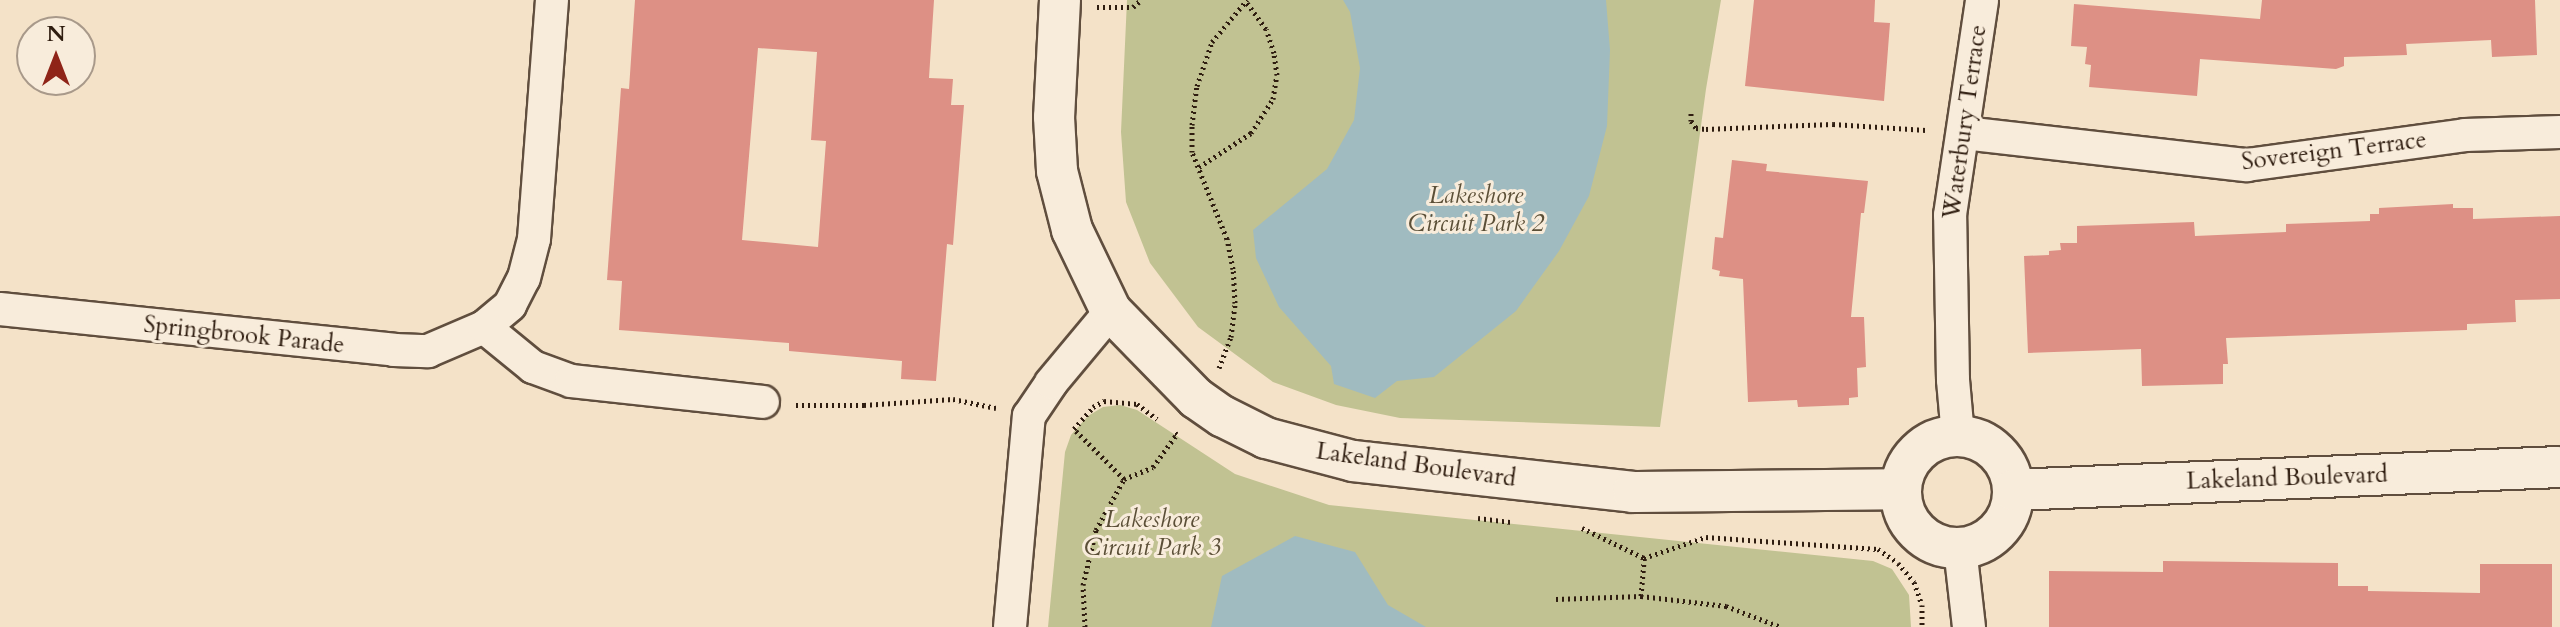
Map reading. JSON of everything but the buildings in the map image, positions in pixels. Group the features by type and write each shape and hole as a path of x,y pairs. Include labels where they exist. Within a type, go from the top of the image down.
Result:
{"street":[{"name":"Springbrook Parade","path":"0,309 394,350 428,351 484,327 510,305 524,278 534,239 552,0"},
{"name":"Lakeland Boulevard","path":"1060,0 1054,117 1057,171 1072,230 1111,311 1196,398 1266,438 1353,461 1633,492 1900,489"},
{"name":"Waterbury Terrace","path":"1958,436 1953,380 1950,215 1982,0"},
{"name":"Sovereign Terrace","path":"1964,133 2247,165 2465,135 2560,132"},
{"path":"1010,627 1029,416 1051,383 1111,311"},
{"path":"484,327 533,367 571,381 763,402"},
{"path":"1958,436 1975,439 1996,453 2010,474 2013,490 2004,523 1977,545 1960,548 1941,546 1924,538 1906,516 1900,489 1912,457 1925,445 1958,436"},
{"name":"Lakeland Boulevard","path":"2013,490 2560,467"},
{"path":"1960,548 1969,627"}],"path":[{"path":"1085,627 1083,585 1088,550 1124,479 1153,467 1177,434 1196,398 1219,370 1231,337 1235,303 1227,239 1192,152 1192,139 1197,86 1212,42 1247,1 1266,29 1274,53 1277,75 1273,99 1251,133 1199,167"},
{"path":"1691,113 1691,121 1696,128 1706,129 1833,124 1964,133"},
{"path":"763,402 818,407 953,399 1029,416"},
{"path":"1124,479 1074,429 1093,407 1120,400 1137,404 1177,434"},
{"path":"1641,596 1644,558"},
{"path":"1556,599 1641,596 1726,606 1781,627"}],"green space":[{"name":"Lakeshore Circuit Park 2","path":"1127,0 1721,0 1660,427 1400,418 1336,405 1273,382 1198,327 1150,263 1126,202 1121,132"},
{"name":"Lakeshore Circuit Park 3","path":"1120,405 1137,410 1235,474 1329,505 1873,561 1892,569 1909,595 1911,627 1048,627 1065,452 1071,435 1088,416 1103,407"}],"water":[{"path":"1343,0 1606,0 1610,50 1607,126 1589,196 1559,251 1516,311 1434,377 1397,381 1375,398 1334,384 1331,366 1279,307 1256,258 1253,230 1327,169 1354,120 1360,68 1350,12"},
{"path":"1295,536 1355,552 1388,605 1426,627 1211,627 1222,576"}]}
